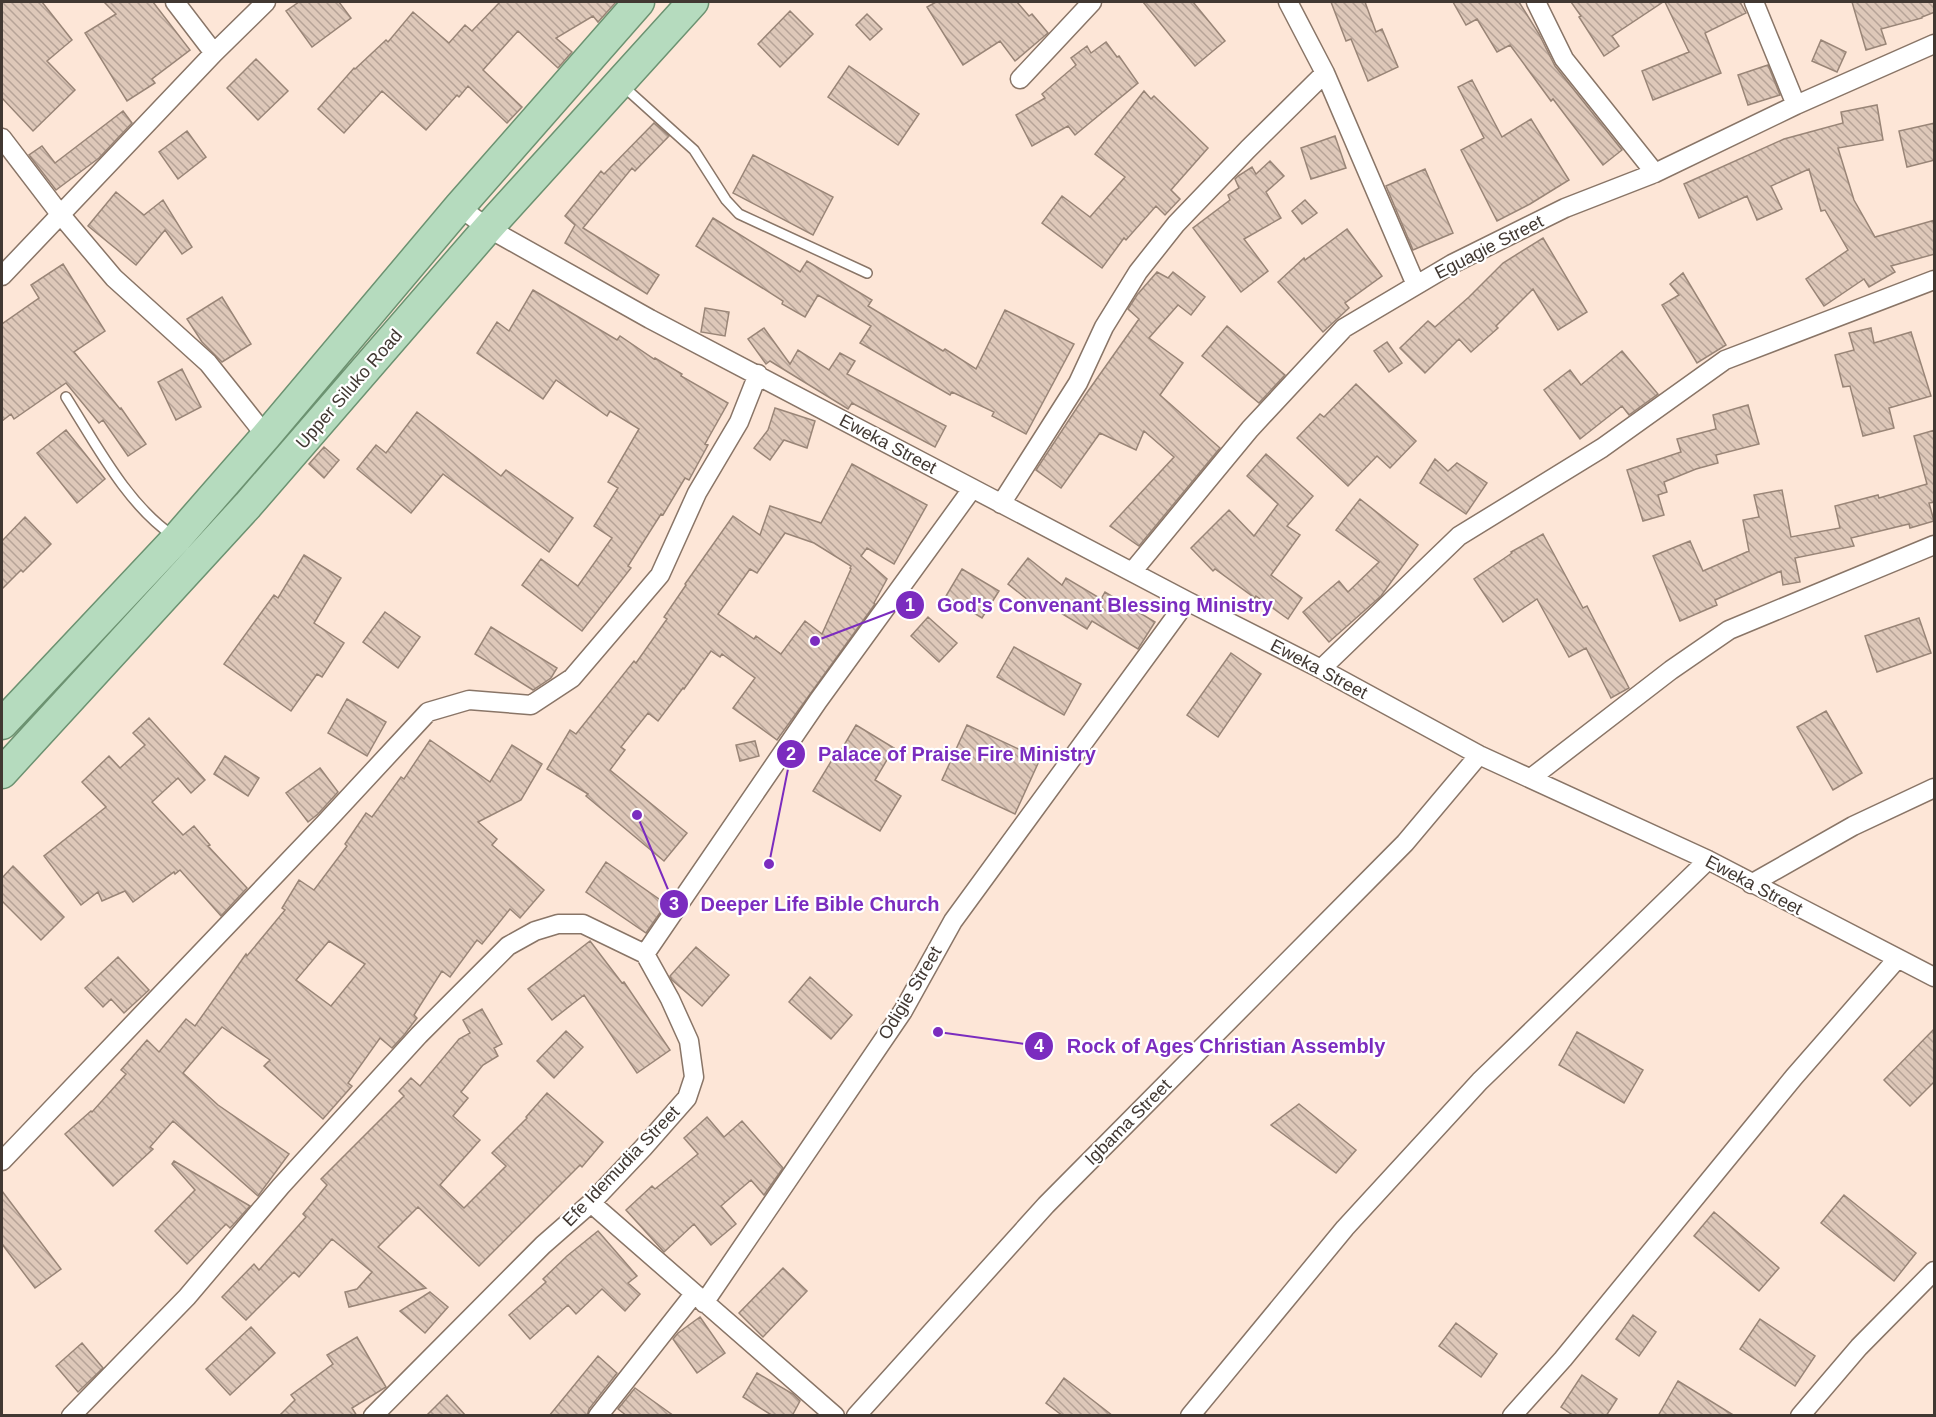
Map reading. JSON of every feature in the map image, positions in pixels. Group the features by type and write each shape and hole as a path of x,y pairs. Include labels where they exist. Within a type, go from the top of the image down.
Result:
{"main road":[{"name":"Upper Siluko Road","path":"2,724 177,538 459,207 639,2"},
{"name":"Upper Siluko Road","path":"2,772 248,505 488,228 693,2"}],"street":[{"path":"175,2 214,53"},
{"path":"2,276 214,53 266,2"},
{"path":"1020,80 1092,2"},
{"path":"1288,2 1325,73 1416,285"},
{"path":"1536,2 1564,59 1655,173"},
{"path":"1754,2 1796,105"},
{"name":"Eguagie Street","path":"1132,572 1250,429 1344,328 1452,264 1565,208 1655,173 1796,105 1935,44"},
{"path":"1001,504 1078,383 1104,327 1138,272 1192,207 1325,73"},
{"path":"2,138 60,214 114,278 208,363 266,436"},
{"path":"459,207 488,228"},
{"name":"Eweka Street","path":"488,228 650,319 1186,601 1321,669 1479,755 1708,860 1935,977"},
{"path":"1321,669 1459,536 1602,448 1725,360 1935,280"},
{"path":"2,1161 428,712 469,700 531,705 572,678 660,575 697,493 739,422 758,374"},
{"path":"71,1416 187,1297 281,1186 419,1035 508,946 535,931 558,924 584,924 645,954 819,702 972,489"},
{"path":"1531,778 1671,670 1729,630 1935,545"},
{"name":"Odigie Street","path":"598,1416 699,1299 903,1011 953,921 1186,601"},
{"name":"Igbama Street","path":"856,1416 1046,1205 1405,843 1479,755"},
{"path":"1751,884 1853,826 1935,788"},
{"path":"1190,1416 1345,1228 1480,1081 1708,860"},
{"name":"Efe Idemudia Street","path":"373,1416 543,1245 591,1203 687,1098 694,1077 689,1041 670,999 645,954"},
{"path":"1512,1416 1563,1359 1794,1077 1897,959"},
{"path":"591,1203 835,1416"},
{"path":"1800,1416 1859,1347 1935,1271"}],"lane":[{"path":"619,82 694,150 726,200 739,214 867,273"},
{"path":"66,397 125,488 154,523 177,538"}],"building":[{"path":"2,2 42,2 72,40 47,61 75,90 33,131 2,98"},
{"path":"104,2 153,2 190,50 152,79 155,83 127,101 85,33 116,14"},
{"path":"299,2 339,2 351,18 312,47 286,11"},
{"path":"500,2 616,2 598,22 593,16 556,38 572,52 558,68 518,31 483,70 522,107 507,123 468,86 426,130 382,91 344,133 318,109 354,68 386,40 388,42 413,12 449,43 465,25 472,31"},
{"path":"936,2 1017,2 1029,16 1032,14 1048,33 1015,61 1000,41 963,65 927,7"},
{"path":"1143,2 1193,2 1225,41 1195,66"},
{"path":"1331,2 1365,2 1376,32 1382,29 1398,67 1368,81 1351,39 1346,41"},
{"path":"1453,2 1519,2 1555,66 1622,150 1603,165 1553,99 1551,101 1510,45 1497,52 1477,19 1466,25"},
{"path":"1571,2 1663,2 1612,36 1619,46 1604,56"},
{"path":"1665,2 1740,2 1746,13 1705,33 1721,73 1653,100 1642,71 1689,52"},
{"path":"1852,2 1935,2 1935,12 1922,18 1881,29 1886,44 1866,50"},
{"path":"790,11 813,34 780,67 758,44"},
{"path":"867,14 882,29 870,40 856,25"},
{"path":"1821,40 1846,52 1837,72 1812,61"},
{"path":"1106,42 1138,83 1075,135 1068,126 1032,146 1016,115 1045,98 1042,94 1076,65 1071,58 1087,46 1091,53"},
{"path":"256,59 288,91 258,120 227,88"},
{"path":"1768,65 1780,95 1748,105 1738,75"},
{"path":"849,66 919,114 898,145 828,97"},
{"path":"1472,80 1502,137 1531,119 1569,180 1497,221 1461,150 1484,138 1458,87"},
{"path":"1144,91 1151,99 1154,96 1208,148 1171,190 1180,199 1165,215 1156,206 1126,240 1124,238 1102,268 1042,223 1062,196 1090,217 1125,177 1095,154"},
{"path":"1877,105 1883,140 1838,148 1854,200 1875,237 1935,220 1935,254 1891,266 1895,272 1869,287 1864,279 1824,306 1806,279 1848,250 1825,210 1821,211 1809,169 1771,186 1782,209 1757,220 1747,196 1699,218 1684,184 1784,139 1843,123 1841,112"},
{"path":"123,111 132,123 99,158 56,190 29,155 42,146 55,163"},
{"path":"654,123 669,136 635,171 632,168 583,228 659,275 647,294 565,243 575,225 565,216 601,171 604,174"},
{"path":"1935,123 1935,160 1907,167 1899,131"},
{"path":"187,131 206,157 178,179 159,152"},
{"path":"1335,136 1346,168 1311,179 1301,148"},
{"path":"753,155 833,197 813,235 733,193"},
{"path":"1270,161 1284,176 1266,192 1281,218 1244,239 1268,271 1241,292 1193,228 1230,200 1228,195 1239,188 1235,179 1238,176 1252,167 1256,174"},
{"path":"1425,169 1453,233 1413,250 1386,186"},
{"path":"116,192 144,215 163,200 192,247 182,254 165,230 136,265 88,226"},
{"path":"1305,200 1317,213 1302,224 1292,211"},
{"path":"713,218 800,272 807,261 872,300 868,306 976,369 1005,310 1074,344 1026,434 992,416 994,412 952,392 950,395 860,343 871,326 818,295 805,317 696,246"},
{"path":"1347,229 1382,276 1345,303 1349,308 1323,332 1278,282 1304,258 1305,260"},
{"path":"1543,238 1587,312 1558,330 1533,289 1496,326 1498,328 1471,352 1459,339 1425,373 1400,348 1428,321 1435,327 1503,263"},
{"path":"63,264 105,331 74,352 121,408 146,444 128,456 103,420 99,423 66,383 14,419 11,414 2,421 2,324 39,298 31,285"},
{"path":"1157,272 1168,278 1173,272 1205,297 1191,315 1178,305 1149,338 1183,363 1160,395 1220,448 1139,546 1110,526 1174,457 1144,431 1136,450 1100,433 1061,488 1036,470 1139,319 1128,309"},
{"path":"1683,273 1726,345 1697,363 1662,305 1679,295 1670,284"},
{"path":"533,290 617,340 620,336 654,359 682,374 681,376 728,403 705,444 708,445 689,480 685,478 628,566 631,568 582,631 522,585 541,559 578,586 612,538 594,526 618,488 608,482 639,429 610,411 607,416 556,380 543,399 477,353 497,322 509,331"},
{"path":"222,297 251,344 222,362 202,342 187,319"},
{"path":"705,308 729,312 725,336 701,332"},
{"path":"1227,326 1285,375 1259,403 1202,356"},
{"path":"764,328 790,364 798,350 829,370 840,353 855,361 847,374 946,426 935,447 852,403 848,409 770,361 766,364 748,339"},
{"path":"1871,328 1874,343 1911,332 1931,396 1889,408 1894,428 1863,436 1850,386 1843,387 1835,355 1854,350 1849,333"},
{"path":"1387,342 1402,363 1389,372 1374,351"},
{"path":"1622,351 1658,394 1629,415 1622,406 1580,439 1544,390 1570,370 1581,385"},
{"path":"182,369 201,407 176,420 158,382"},
{"path":"1356,384 1416,441 1390,468 1377,456 1348,486 1297,438 1320,414 1324,417"},
{"path":"1748,405 1759,444 1716,455 1718,463 1664,482 1667,492 1658,495 1664,515 1643,521 1627,470 1681,452 1677,439 1716,429 1713,415"},
{"path":"775,408 815,421 807,448 784,440 770,460 754,448 768,430"},
{"path":"417,412 501,476 506,470 573,518 549,552 443,474 411,513 357,469 376,445 386,453"},
{"path":"66,430 105,479 77,503 37,453"},
{"path":"1935,430 1935,502 1929,503 1934,521 1910,528 1909,524 1851,538 1854,546 1795,558 1800,582 1783,585 1781,571 1715,600 1717,605 1680,621 1653,556 1690,541 1703,571 1749,551 1743,520 1759,517 1754,495 1782,490 1791,537 1840,528 1835,506 1878,495 1879,498 1927,484 1914,436"},
{"path":"324,447 339,460 324,478 309,464"},
{"path":"1266,454 1313,496 1287,526 1300,535 1271,575 1302,598 1288,619 1215,569 1213,571 1191,548 1229,510 1254,536 1278,504 1247,476"},
{"path":"1435,459 1448,471 1457,463 1487,483 1466,514 1420,483"},
{"path":"852,464 927,505 894,564 867,548 861,556 887,579 875,604 777,740 733,708 755,678 722,654 720,657 711,651 658,721 648,713 621,747 625,750 610,770 687,833 664,861 586,796 588,794 547,769 570,730 576,734 634,661 636,663 667,619 664,617 685,584 733,516 760,535 770,506 821,523","holes":["785,533 814,543 851,566 822,634 805,621 781,654 756,636 754,639 718,614 750,569 757,573"]},
{"path":"1360,499 1418,545 1381,596 1329,642 1303,612 1339,581 1348,592 1379,562 1336,530"},
{"path":"25,517 51,544 2,589 2,541"},
{"path":"1543,534 1583,608 1587,606 1629,688 1611,698 1586,648 1569,657 1537,599 1503,622 1474,579 1511,552"},
{"path":"304,555 341,578 314,623 344,643 322,677 317,674 291,711 224,664 274,595 278,598"},
{"path":"1028,558 1062,585 1066,578 1101,599 1105,592 1155,622 1138,649 1092,621 1087,629 1043,602 1038,608 1008,584"},
{"path":"962,569 999,591 982,618 946,596"},
{"path":"385,612 420,637 398,668 363,642"},
{"path":"928,617 957,643 939,662 911,636"},
{"path":"1919,618 1931,653 1877,672 1865,636"},
{"path":"491,627 557,668 551,678 533,690 475,654"},
{"path":"1014,647 1081,684 1064,715 997,677"},
{"path":"1231,653 1261,674 1218,737 1187,715"},
{"path":"347,699 386,722 367,756 328,733"},
{"path":"1826,711 1862,773 1833,790 1797,727"},
{"path":"149,718 205,780 191,793 178,778 152,802 183,835 194,826 210,845 208,846 247,888 221,916 180,870 133,902 125,891 102,901 98,892 81,905 44,856 106,807 82,782 109,756 120,768 145,745 133,733"},
{"path":"856,725 894,748 875,780 901,796 880,831 813,791"},
{"path":"967,725 1040,759 1015,814 942,780"},
{"path":"430,740 490,782 512,745 542,764 521,800 478,822 497,839 492,845 544,890 520,918 510,909 482,944 477,940 450,977 442,971 414,1015 417,1018 404,1035 392,1048 380,1038 348,1083 352,1086 323,1119 264,1066 270,1060 222,1027 183,1073 218,1105 289,1154 258,1196 173,1121 150,1147 153,1149 113,1186 65,1134 92,1112 126,1074 121,1070 147,1040 159,1052 186,1019 195,1026 246,954 247,956 285,910 282,908 299,880 314,890 347,846 345,844 366,813 372,817 401,777 404,779","holes":["329,941 365,964 331,1006 296,980"]},
{"path":"755,741 759,756 740,761 736,745"},
{"path":"225,756 259,778 248,796 214,774"},
{"path":"320,768 338,792 308,822 286,793"},
{"path":"606,862 666,904 646,933 586,892"},
{"path":"13,866 64,917 41,940 2,901 2,878"},
{"path":"590,941 622,983 624,982 670,1050 637,1073 584,995 552,1020 528,989"},
{"path":"696,947 729,975 702,1006 670,976"},
{"path":"118,957 149,990 124,1013 111,999 103,1007 85,988"},
{"path":"810,977 852,1015 831,1039 789,1002"},
{"path":"482,1009 502,1044 494,1048 498,1056 483,1065 461,1092 468,1098 453,1116 480,1140 440,1185 464,1208 506,1166 492,1153 527,1118 547,1093 603,1142 582,1167 580,1165 479,1266 418,1207 378,1247 426,1288 349,1307 345,1292 357,1289 372,1272 332,1239 299,1277 294,1272 246,1320 222,1297 254,1264 259,1270 306,1217 303,1214 327,1185 321,1179 404,1096 399,1091 411,1078 420,1086 459,1039 470,1033 463,1020"},
{"path":"1935,1028 1935,1081 1910,1106 1884,1080"},
{"path":"566,1031 583,1047 554,1078 537,1061"},
{"path":"1577,1032 1643,1070 1624,1103 1559,1065"},
{"path":"1299,1104 1356,1150 1336,1173 1271,1125"},
{"path":"707,1117 724,1137 742,1121 783,1168 764,1195 751,1180 721,1206 736,1224 711,1245 694,1224 664,1252 626,1210 652,1186 655,1189 698,1154 684,1138"},
{"path":"174,1161 250,1206 230,1228 226,1224 187,1264 155,1231 195,1190 172,1164"},
{"path":"2,1191 61,1269 35,1288 2,1244"},
{"path":"1844,1195 1916,1253 1894,1281 1821,1223"},
{"path":"1714,1212 1779,1268 1759,1291 1694,1236"},
{"path":"598,1231 637,1276 628,1283 640,1294 625,1311 602,1289 576,1314 568,1305 530,1339 509,1315 546,1282 543,1279 567,1256"},
{"path":"783,1268 807,1291 763,1337 739,1313"},
{"path":"430,1292 448,1307 425,1333 400,1311"},
{"path":"1633,1315 1656,1332 1639,1356 1616,1339"},
{"path":"700,1317 725,1353 697,1373 673,1339"},
{"path":"1760,1319 1815,1356 1795,1386 1740,1349"},
{"path":"1456,1323 1497,1354 1481,1377 1439,1346"},
{"path":"251,1327 275,1353 230,1395 206,1369"},
{"path":"357,1337 386,1387 352,1408 357,1416 279,1416 295,1400 291,1395 333,1364 327,1355"},
{"path":"82,1343 103,1368 78,1392 56,1366"},
{"path":"598,1356 617,1373 589,1409 587,1416 549,1416"},
{"path":"757,1373 793,1394 800,1401 792,1416 773,1416 743,1397"},
{"path":"1582,1375 1617,1399 1606,1416 1574,1416 1561,1407"},
{"path":"1064,1378 1113,1416 1063,1416 1046,1403"},
{"path":"1678,1381 1735,1416 1658,1416"},
{"path":"635,1388 674,1416 627,1416 618,1409"},
{"path":"447,1395 466,1416 426,1416"}],"place":[{"name":"God's Convenant Blessing Ministry","path":"815,641"},
{"name":"Deeper Life Bible Church","path":"637,815"},
{"name":"Palace of Praise Fire Ministry","path":"769,864"},
{"name":"Rock of Ages Christian Assembly","path":"938,1032"}]}
